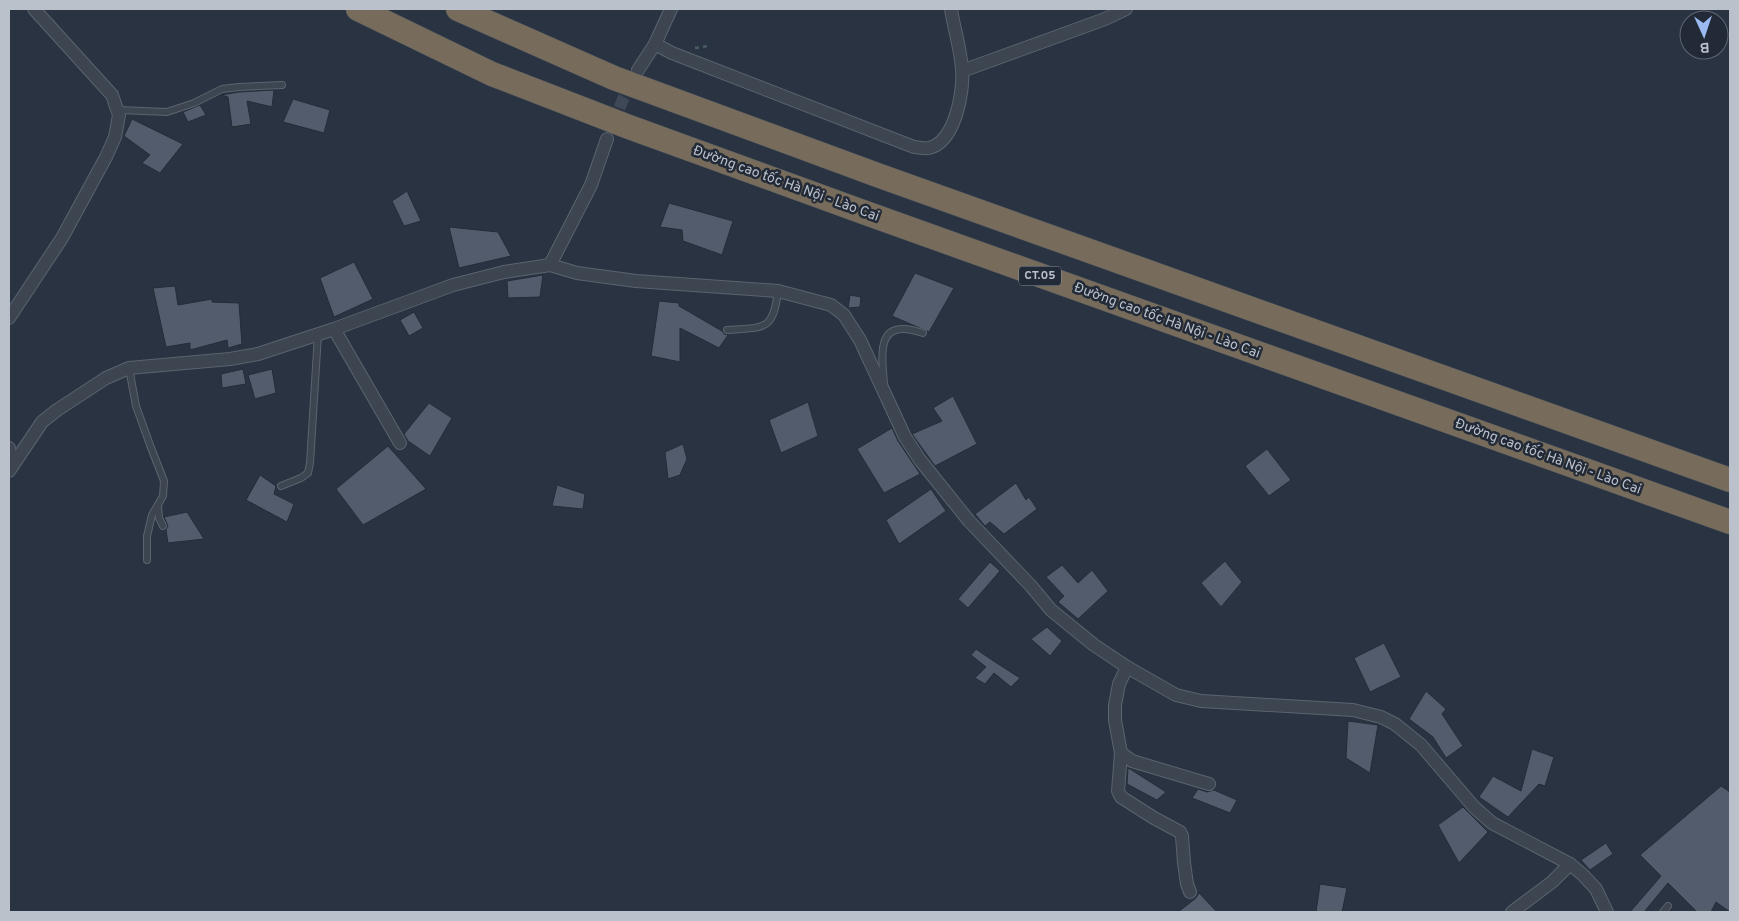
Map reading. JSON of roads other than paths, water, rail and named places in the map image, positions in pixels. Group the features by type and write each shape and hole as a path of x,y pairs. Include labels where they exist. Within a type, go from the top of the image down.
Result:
{"highway":[{"name":"Đường cao tốc Hà Nội - Lào Cai","path":"358,9 492,74 629,127 1730,522"},
{"path":"458,9 614,78 899,183 1730,480"}],"street":[{"path":"9,318 62,238 106,157 118,124 119,110 112,94 34,9"},
{"path":"638,70 655,44 671,9"},
{"path":"655,44 672,53 914,147 930,148 947,136 959,106 962,71 951,9"},
{"path":"962,71 1105,19 1126,9"},
{"path":"550,265 591,185 607,139"},
{"path":"10,468 42,422 106,378 129,368 230,360 258,354 334,329 453,285 504,272 550,265 577,272 636,281 778,291 831,305 844,316 860,340 905,436 920,460 969,521 1031,586 1051,610 1094,645 1127,667 1176,695 1194,699 1353,710 1381,717 1395,724 1421,745 1474,807 1492,823 1570,864 1591,883 1607,912"},
{"path":"334,329 400,443"},
{"path":"9,448 10,468"},
{"path":"1127,667 1119,684 1114,705 1121,753 1118,783 1119,795 1154,818 1180,832 1187,884 1190,892"},
{"path":"1121,753 1132,762 1208,784"},
{"path":"1512,912 1552,882 1570,864"}],"lane":[{"path":"119,110 167,112 194,103 222,89 282,85"},
{"path":"727,330 765,325 772,319 776,310 778,291"},
{"path":"885,392 882,356 884,342 891,333 902,327 923,332"},
{"path":"281,486 308,473 318,334"},
{"path":"129,368 136,406 164,481 163,496 152,516 146,536 147,560"},
{"path":"158,504 159,518 163,526"},
{"path":"1663,912 1668,906"}],"tunnel":[{"path":"613,125 633,80"}]}
